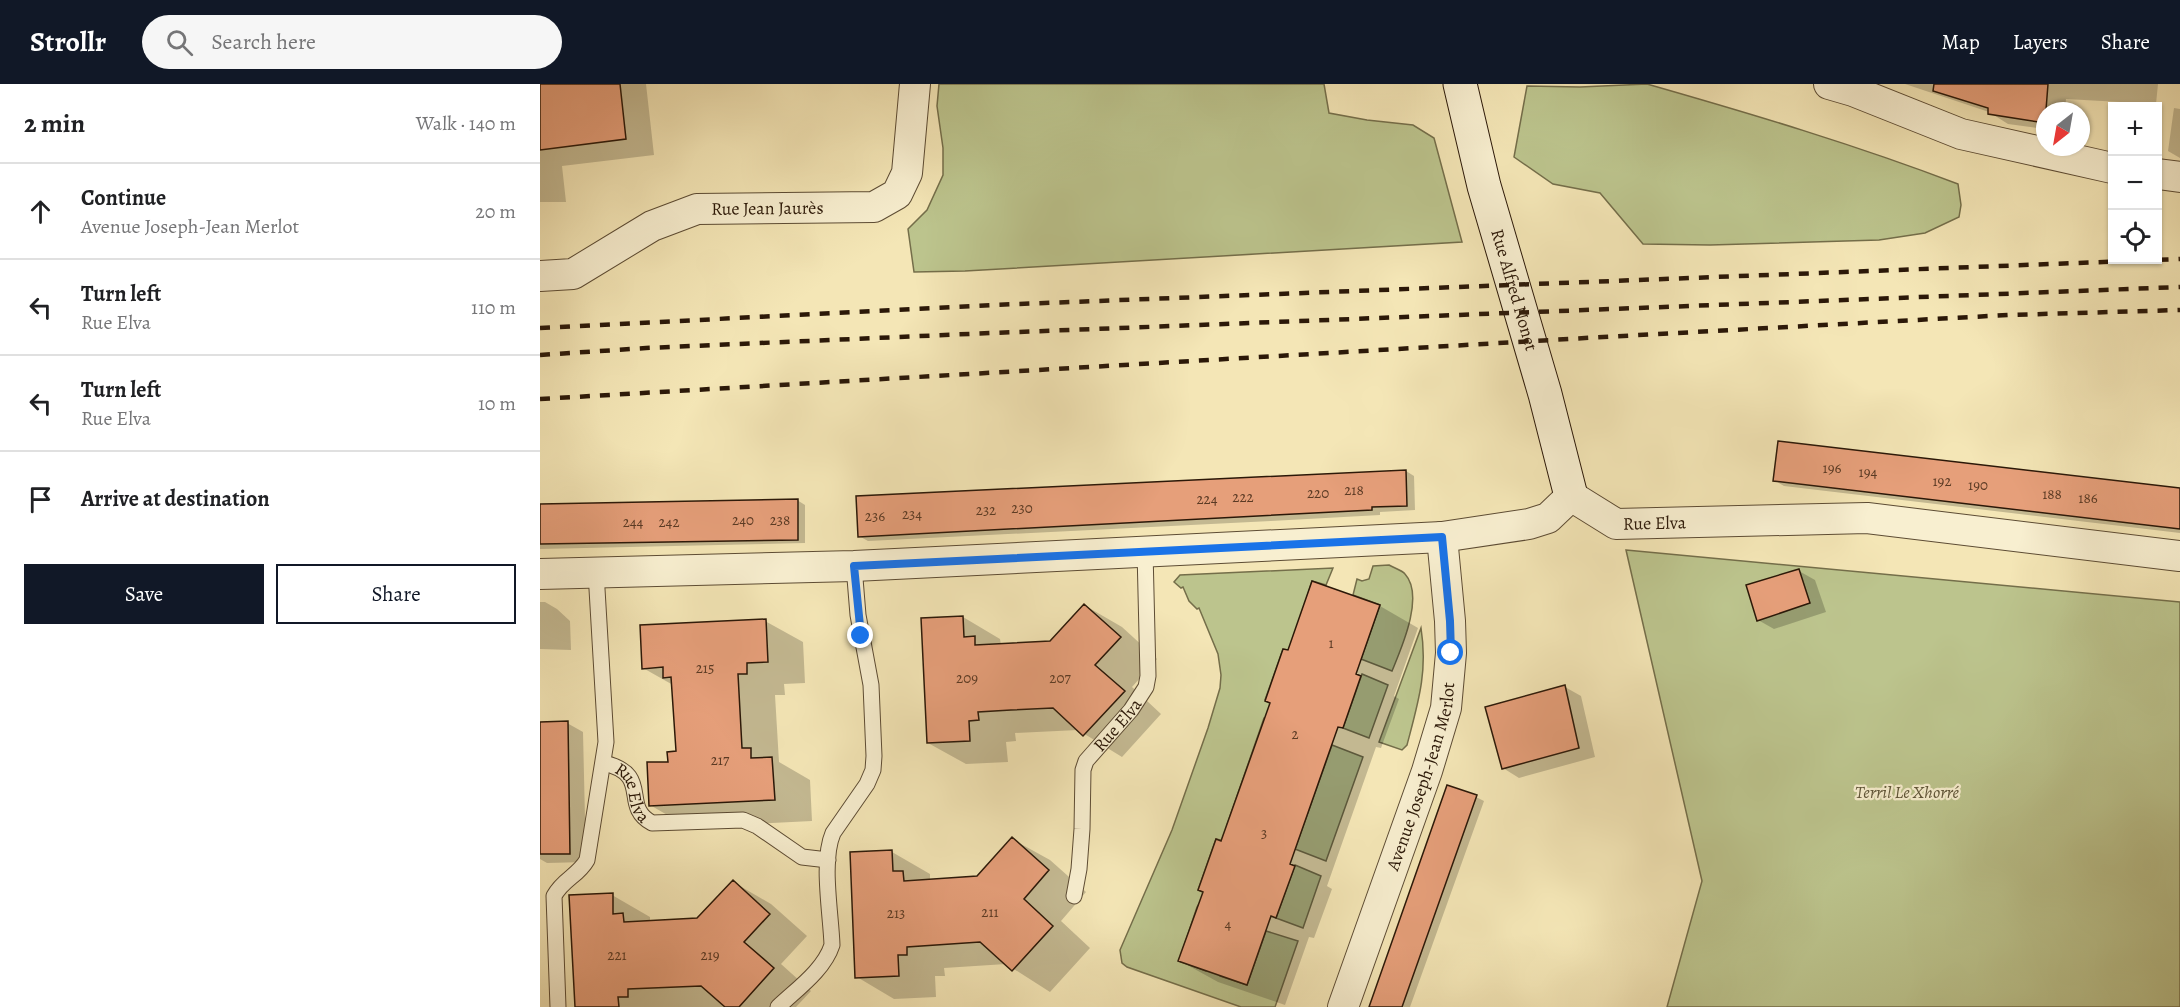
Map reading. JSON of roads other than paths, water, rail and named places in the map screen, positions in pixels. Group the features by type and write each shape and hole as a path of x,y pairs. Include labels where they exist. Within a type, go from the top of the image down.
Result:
{"street":[{"name":"Rue Jean Jaurès","path":"540,276 573,274 652,226 698,209 874,207 897,194 907,173 915,84"},
{"name":"Rue Alfred Nonet","path":"1460,84 1484,186 1545,393 1571,496"},
{"path":"1829,84 1853,91 1960,134 2108,167"},
{"path":"2162,175 2180,177"},
{"path":"540,574 854,566 1442,537 1529,524 1548,518 1571,496"},
{"name":"Rue Elva","path":"1571,496 1616,524 1867,518 2180,556"},
{"name":"Avenue Joseph-Jean Merlot","path":"1343,1007 1427,771 1446,708 1451,653 1442,537"}],"lane":[{"name":"Rue Elva","path":"1074,896 1079,869 1083,770 1086,761 1146,687 1148,676 1145,550"},
{"path":"778,1007 817,970 829,955 832,945 829,842 867,784 873,770 871,685 858,615 854,566"},
{"name":"Rue Elva","path":"558,1007 554,896 559,885 581,870 587,860 604,763 606,723 596,572"},
{"name":"Rue Elva","path":"604,763 623,770 631,777 638,810 644,819 652,823 743,820 757,826 802,857 828,860"}],"railway":[{"path":"540,328 993,305 2180,259"},
{"path":"540,355 646,348 991,333 2180,287"},
{"path":"540,399 2008,315 2180,310"}],"park label":[{"name":"Terril Le Xhorré","path":"1907,792"}]}
